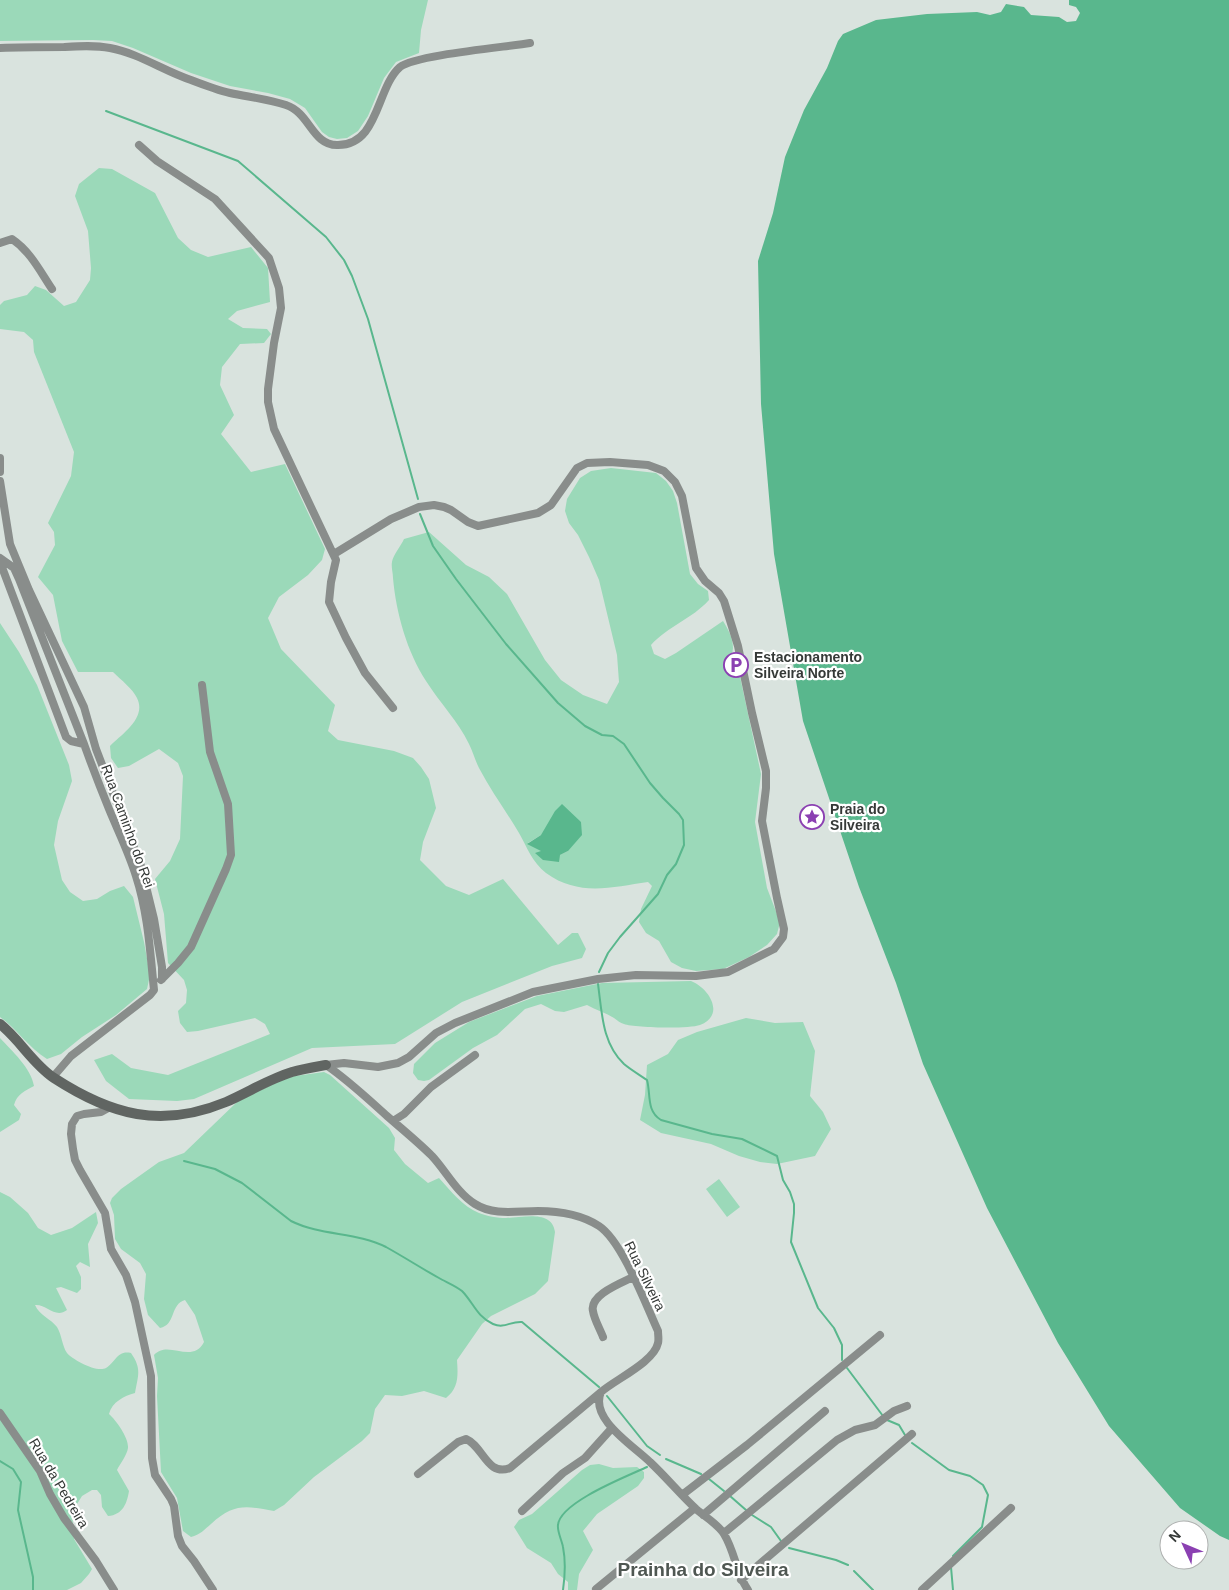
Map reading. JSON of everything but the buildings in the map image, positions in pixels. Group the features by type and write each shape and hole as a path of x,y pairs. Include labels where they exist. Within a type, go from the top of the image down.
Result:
{"street":[{"path":"0,48 93,46 111,48 228,93 288,106 301,113 317,137 326,143 337,145 350,144 363,136 390,82 400,68 420,60 530,43"},
{"path":"139,145 157,161 215,199 269,258 279,288 281,308 268,389 269,411 274,429 336,560 329,602 365,673 393,708"},
{"path":"0,243 12,239 20,245 28,253 52,289"},
{"path":"0,458 0,472"},
{"path":"0,1024 10,1032 53,1078 92,1100 140,1116 179,1115 225,1102 293,1072 344,1063 378,1067 398,1063 409,1057 436,1033 455,1023 533,992 598,979 636,975 696,976 728,972 774,949 783,937 784,928 762,821 766,771 738,646 724,601 719,593 705,581 696,568 682,496 675,482 664,471 648,465 610,462 587,463 577,468 551,505 538,513 478,526 444,507 434,505 420,507 391,520 334,554"},
{"path":"0,481 10,544 28,590 84,707 96,749 141,866 154,919 162,967 162,979"},
{"name":"Rua Caminho do Rei","path":"0,558 14,568 19,579 136,877 144,907 150,944 154,990"},
{"path":"0,562 66,737 71,741 84,744"},
{"path":"53,1078 71,1056 142,1003 178,963 191,946 226,869 231,855 228,804 210,752 202,685"},
{"path":"393,1121 408,1110 431,1087 475,1055"},
{"name":"Rua Silveira","path":"326,1065 348,1080 432,1157 460,1190 475,1204 492,1211 538,1211 569,1214 600,1227 615,1244 633,1277 658,1331 659,1341 654,1351 645,1361 601,1392"},
{"path":"110,1107 102,1112 77,1116 72,1124 71,1134 75,1160 105,1214 111,1249 126,1274 135,1302 151,1376 152,1458 155,1475 171,1498 174,1506 178,1536 182,1546 213,1590"},
{"path":"603,1337 592,1304 596,1297 633,1277"},
{"path":"682,1495 880,1335"},
{"path":"601,1392 599,1397 600,1409 612,1428 652,1463 702,1515 724,1533 732,1550 741,1580 748,1590"},
{"path":"418,1474 458,1442 466,1438 472,1441 487,1462 497,1470 504,1471 601,1392"},
{"path":"724,1533 842,1437 855,1430 875,1425 894,1411 907,1406"},
{"path":"702,1515 825,1411"},
{"name":"Rua da Pedreira","path":"0,1413 40,1470 50,1494 64,1518 96,1561 114,1590"},
{"path":"522,1511 563,1473 585,1458 612,1428"},
{"path":"741,1580 912,1434"},
{"path":"596,1589 695,1508"},
{"path":"922,1590 1012,1508"}],"shaded area":[{"path":"0,0 428,0 421,30 419,53 396,62 384,78 368,116 358,131 347,138 337,139 329,137 322,132 305,108 290,99 230,86 191,73 112,41 0,41"},
{"path":"1069,0 1229,0 1229,1540 1209,1528 1209,1520 1197,1520 1180,1508 1109,1426 1058,1343 987,1208 923,1064 896,983 859,887 803,721 774,554 761,404 758,261 773,213 785,157 804,110 827,68 838,41 843,34 876,20 927,14 977,12 990,15 1001,12 1006,4 1024,7 1031,15 1059,17 1067,22 1076,21 1080,13 1076,7 1069,5"},
{"path":"99,168 112,169 155,193 178,238 191,250 208,257 251,247 268,268 270,302 237,311 228,319 243,328 267,329 271,334 264,343 240,344 222,367 220,385 234,415 221,434 251,472 285,464 325,549 322,560 308,575 279,597 268,618 281,649 335,705 328,731 338,740 394,751 413,758 421,767 429,779 436,808 423,842 420,860 446,886 469,895 503,879 558,945 572,933 578,933 586,949 582,958 552,966 462,1002 395,1044 312,1048 194,1099 177,1101 129,1099 106,1081 94,1060 112,1054 131,1068 168,1075 270,1034 265,1024 255,1018 187,1032 180,1023 178,1011 186,1003 187,990 184,980 168,963 164,914 155,879 170,861 180,839 183,776 178,763 159,749 129,766 118,768 111,758 110,746 136,719 139,712 137,698 130,688 113,672 78,672 62,641 53,595 38,577 55,545 54,532 48,523 71,476 74,452 34,352 33,340 24,332 0,329 0,305 4,301 27,295 35,286 46,290 64,306 76,302 90,280 88,231 75,196 79,184"},
{"path":"611,468 656,473 666,481 673,491 677,503 690,574 698,584 708,591 709,600 702,607 651,645 654,654 665,659 723,621 732,641 732,665 739,672 761,774 755,822 767,888 780,922 777,934 767,945 749,957 723,969 696,971 682,968 671,962 659,941 646,933 639,922 641,909 652,886 648,882 609,888 583,888 558,880 541,869 533,859 484,776 465,736 419,670 408,645 400,618 394,591 392,566 395,553 404,539 429,532 466,565 489,577 507,594 545,660 561,680 583,695 607,704 619,682 617,655 599,580 578,535 569,523 565,511 567,499 580,478 591,471","holes":["541,835 568,851 560,855 528,843"]},
{"path":"0,623 37,685 69,765 72,781 58,821 54,845 62,880 70,892 83,901 97,899 110,891 124,886 133,897 150,975 147,989 116,1015 82,1037 61,1054 47,1059 0,1017"},
{"path":"562,804 581,822 582,835 568,851 560,855 559,862 543,860 535,853 541,851 527,844 541,835 555,811"},
{"path":"691,981 704,989 712,1002 712,1015 708,1021 700,1025 650,1027 630,1025 621,1023 611,1016 587,1005 564,1012 555,1011 541,1004 525,1009 497,1035 473,1048 429,1080 418,1080 413,1073 414,1064 435,1043 469,1022 537,996 602,983"},
{"path":"746,1018 775,1023 803,1022 815,1051 810,1096 823,1112 831,1129 815,1156 777,1164 760,1162 739,1156 711,1144 661,1133 640,1120 645,1095 647,1065 668,1054 678,1040 697,1032"},
{"path":"0,1038 25,1066 34,1086 22,1093 15,1101 14,1105 21,1114 19,1120 0,1132"},
{"path":"324,1072 330,1075 389,1128 395,1138 394,1150 405,1164 428,1183 439,1178 462,1202 482,1214 503,1218 535,1216 548,1220 553,1225 555,1232 548,1281 535,1294 491,1316 482,1324 457,1360 455,1386 446,1398 424,1391 402,1396 385,1395 375,1409 370,1433 314,1477 284,1505 274,1511 248,1507 234,1509 219,1517 200,1533 191,1537 183,1531 177,1498 161,1472 157,1396 158,1378 154,1355 166,1349 193,1351 199,1349 204,1342 195,1315 185,1300 180,1302 169,1323 165,1326 160,1328 148,1315 144,1299 146,1274 140,1263 121,1249 115,1239 114,1215 110,1203 112,1198 121,1189 159,1162 184,1153 238,1101 288,1077"},
{"path":"719,1179 740,1207 727,1217 706,1189"},
{"path":"0,1192 10,1197 28,1213 38,1228 51,1235 72,1228 96,1212 98,1223 88,1244 90,1267 80,1262 76,1266 81,1277 81,1289 77,1293 61,1287 56,1288 67,1310 63,1312 55,1312 35,1305 39,1312 57,1327 65,1350 74,1359 85,1365 102,1369 109,1366 123,1353 131,1353 138,1368 135,1393 119,1400 109,1414 122,1430 128,1444 126,1454 117,1470 129,1491 127,1500 121,1511 108,1516 102,1507 101,1495 97,1490 92,1490 82,1496 72,1512 74,1539 92,1569 81,1583 67,1590 0,1590"},
{"path":"599,1464 613,1468 637,1467 644,1472 644,1478 638,1486 597,1514 583,1531 593,1550 579,1574 577,1590 568,1590 568,1582 558,1574 551,1563 527,1548 514,1527 519,1520 532,1514 582,1470 590,1465"}],"waterway":[{"path":"106,111 238,161 326,237 344,260 368,319 418,499"},
{"path":"420,514 433,546 506,644 558,703 585,726 602,735 613,736 624,744 650,783 683,820 684,845 676,864 667,875 658,894 608,953 599,972"},
{"path":"598,984 604,1027 611,1047 624,1064 647,1080 651,1107 656,1116 661,1120 712,1134 742,1139 777,1156 783,1180 794,1204 791,1242 818,1308 834,1328 842,1345 842,1360"},
{"path":"184,1161 215,1169 242,1183 291,1221 314,1229 375,1242 386,1247 460,1289 479,1313 493,1324 501,1326 522,1322 599,1387"},
{"path":"847,1368 883,1416"},
{"path":"607,1396 647,1446 660,1455"},
{"path":"887,1420 899,1425 905,1435"},
{"path":"912,1443 949,1470 970,1476 983,1485 988,1495 982,1527 953,1556"},
{"path":"666,1459 701,1474"},
{"path":"0,1461 13,1469 21,1482 18,1510 33,1577 33,1590"},
{"path":"563,1590 565,1558 558,1527 562,1516 582,1499 611,1483 647,1467"},
{"path":"709,1479 724,1491"},
{"path":"730,1496 746,1510"},
{"path":"752,1515 771,1527 781,1541"},
{"path":"789,1548 848,1565"},
{"path":"951,1567 953,1590"},
{"path":"854,1571 873,1590"}],"place":[{"name":"Estacionamento Silveira Norte","path":"736,665"},
{"name":"Praia do Silveira","path":"812,817"}],"district":[{"name":"Prainha do Silveira","path":"703,1569"}]}
